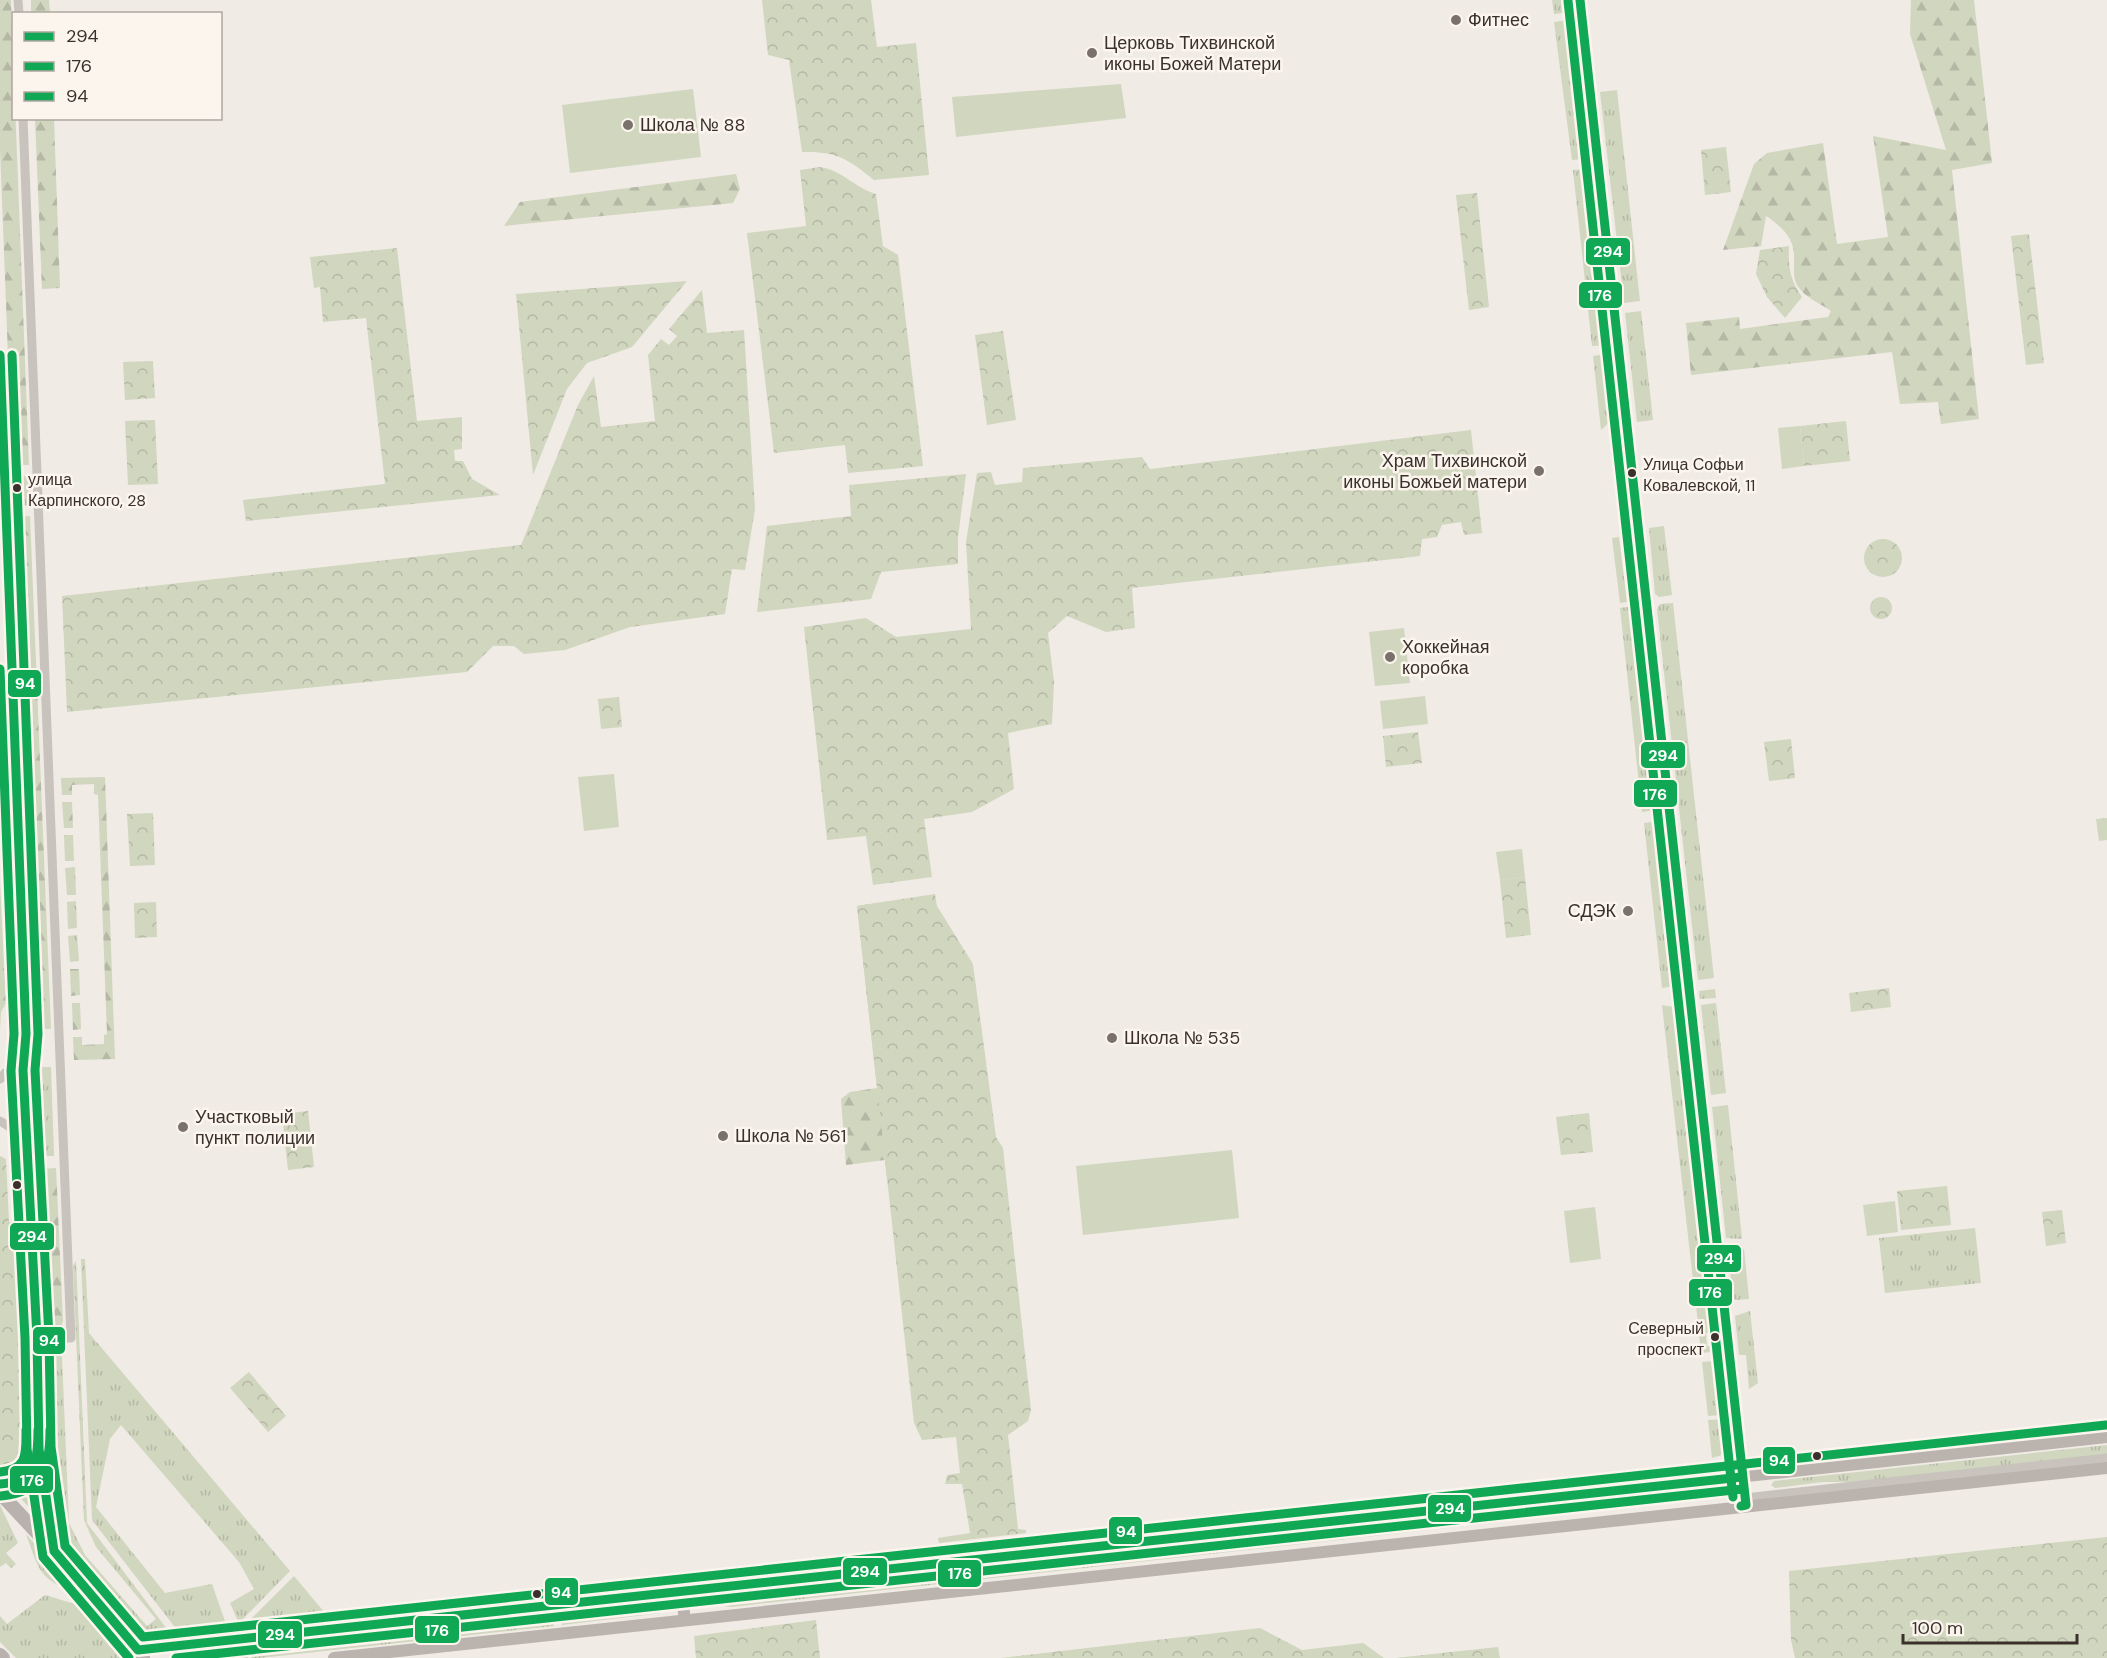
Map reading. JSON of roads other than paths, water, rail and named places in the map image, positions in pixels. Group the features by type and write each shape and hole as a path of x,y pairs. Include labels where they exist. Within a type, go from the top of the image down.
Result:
{"main road":[{"path":"1580,0 1745,1502"},
{"path":"0,355 26,1020 23,1070 37,1338 39,1449 43,1463 47,1514 54,1551"},
{"path":"0,1492 54,1551 141,1654 240,1640 2107,1437"},
{"path":"0,1484 15,1483 29,1475 39,1449"},
{"path":"334,1658 1745,1502 1776,1504 2107,1468"},
{"path":"681,1592 685,1620"},
{"path":"240,1640 242,1658"},
{"path":"0,1654 3,1658"}],"street":[{"path":"23,120 71,1338 37,1338"},
{"path":"0,667 13,1034 23,1070 5,1073 0,1079"},
{"path":"0,1121 16,1131 26,1132"},
{"path":"1745,1502 2107,1458"}],"place":[{"name":"Фитнес","path":"1456,20"},
{"name":"Церковь Тихвинской иконы Божей Матери","path":"1092,53"},
{"name":"Школа № 88","path":"628,125"},
{"name":"Храм Тихвинской иконы Божьей матери","path":"1539,471"},
{"name":"Улица Софьи Ковалевской, 11","path":"1632,473"},
{"name":"улица Карпинского, 28","path":"17,488"},
{"name":"Хоккейная коробка","path":"1390,657"},
{"name":"СДЭК","path":"1628,911"},
{"name":"Школа № 535","path":"1112,1038"},
{"name":"Участковый пункт полиции","path":"183,1127"},
{"name":"Школа № 561","path":"723,1136"},
{"name":"Северный проспект","path":"1715,1337"}]}
